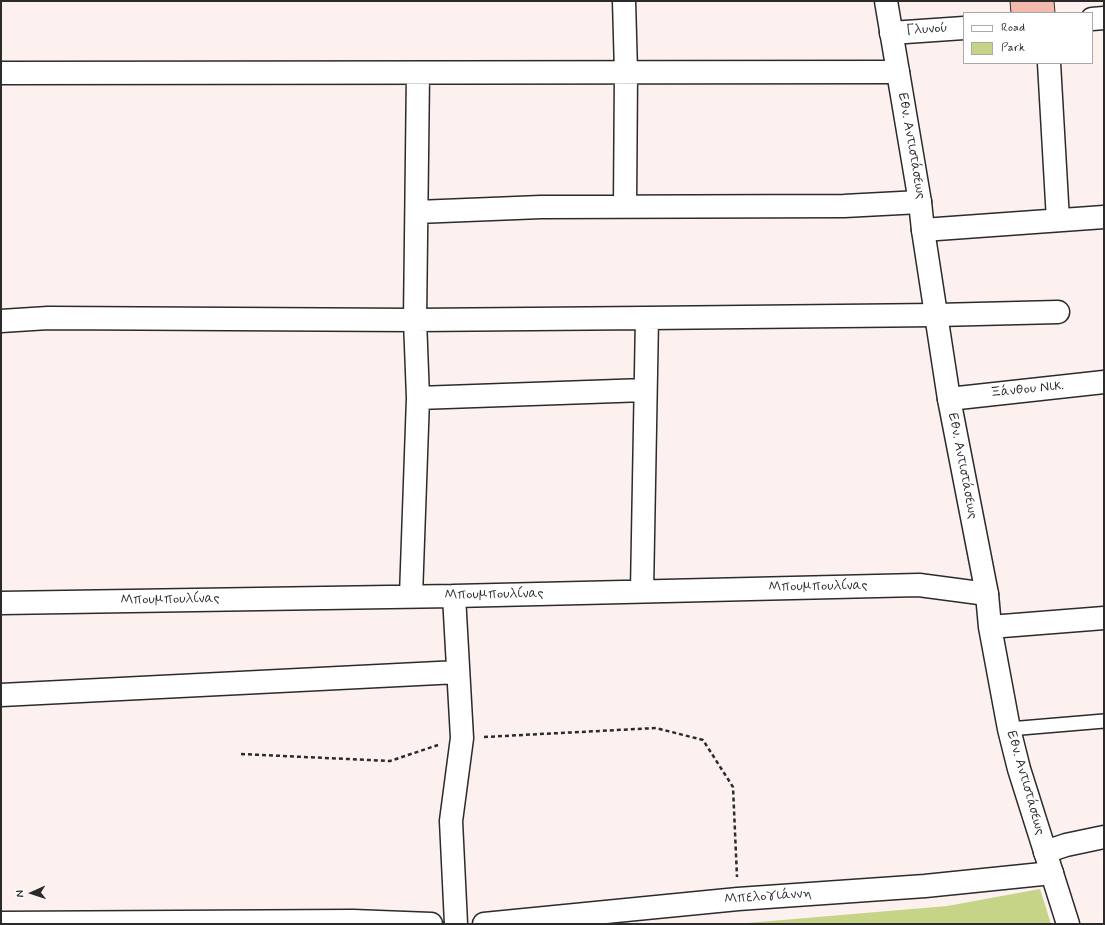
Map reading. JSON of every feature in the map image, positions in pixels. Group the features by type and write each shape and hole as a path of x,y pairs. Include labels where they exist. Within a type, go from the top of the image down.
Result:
{"street":[{"path":"624,1 626,72 625,206"},
{"name":"Εθν. Αντιστάσεως","path":"886,1 920,202 949,399 987,594 990,628 1009,729 1068,924"},
{"path":"1093,19 1104,18"},
{"name":"Γλυνού","path":"891,33 963,28"},
{"path":"1049,64 1058,220"},
{"path":"1,73 898,72"},
{"path":"411,596 418,398 415,320 418,73"},
{"path":"417,212 541,207 844,206 920,202"},
{"path":"923,230 1104,217"},
{"path":"1,321 48,318 415,320 937,315 1058,312"},
{"path":"642,591 646,318"},
{"name":"Ξάνθου Νικ.","path":"949,399 1104,382"},
{"path":"418,398 645,390"},
{"name":"Μπουμπουλίνας","path":"1,603 454,596 919,585 987,594"},
{"path":"454,596 462,738 451,821 456,924"},
{"path":"990,628 1104,618"},
{"path":"1,695 458,672"},
{"path":"1045,852 1066,845 1104,837"},
{"name":"Μπελογιάννη","path":"484,924 738,899 925,886 1052,873"},
{"path":"1,923 353,921 431,924"}],"lane":[{"path":"1009,729 1104,722"}],"path":[{"path":"241,754 390,761 462,738 656,728 704,740 733,787 738,899"}],"green space":[{"path":"1040,889 1051,924 735,924 947,906"}],"building":[{"path":"1010,1 1054,1 1055,12 1011,12"}]}
